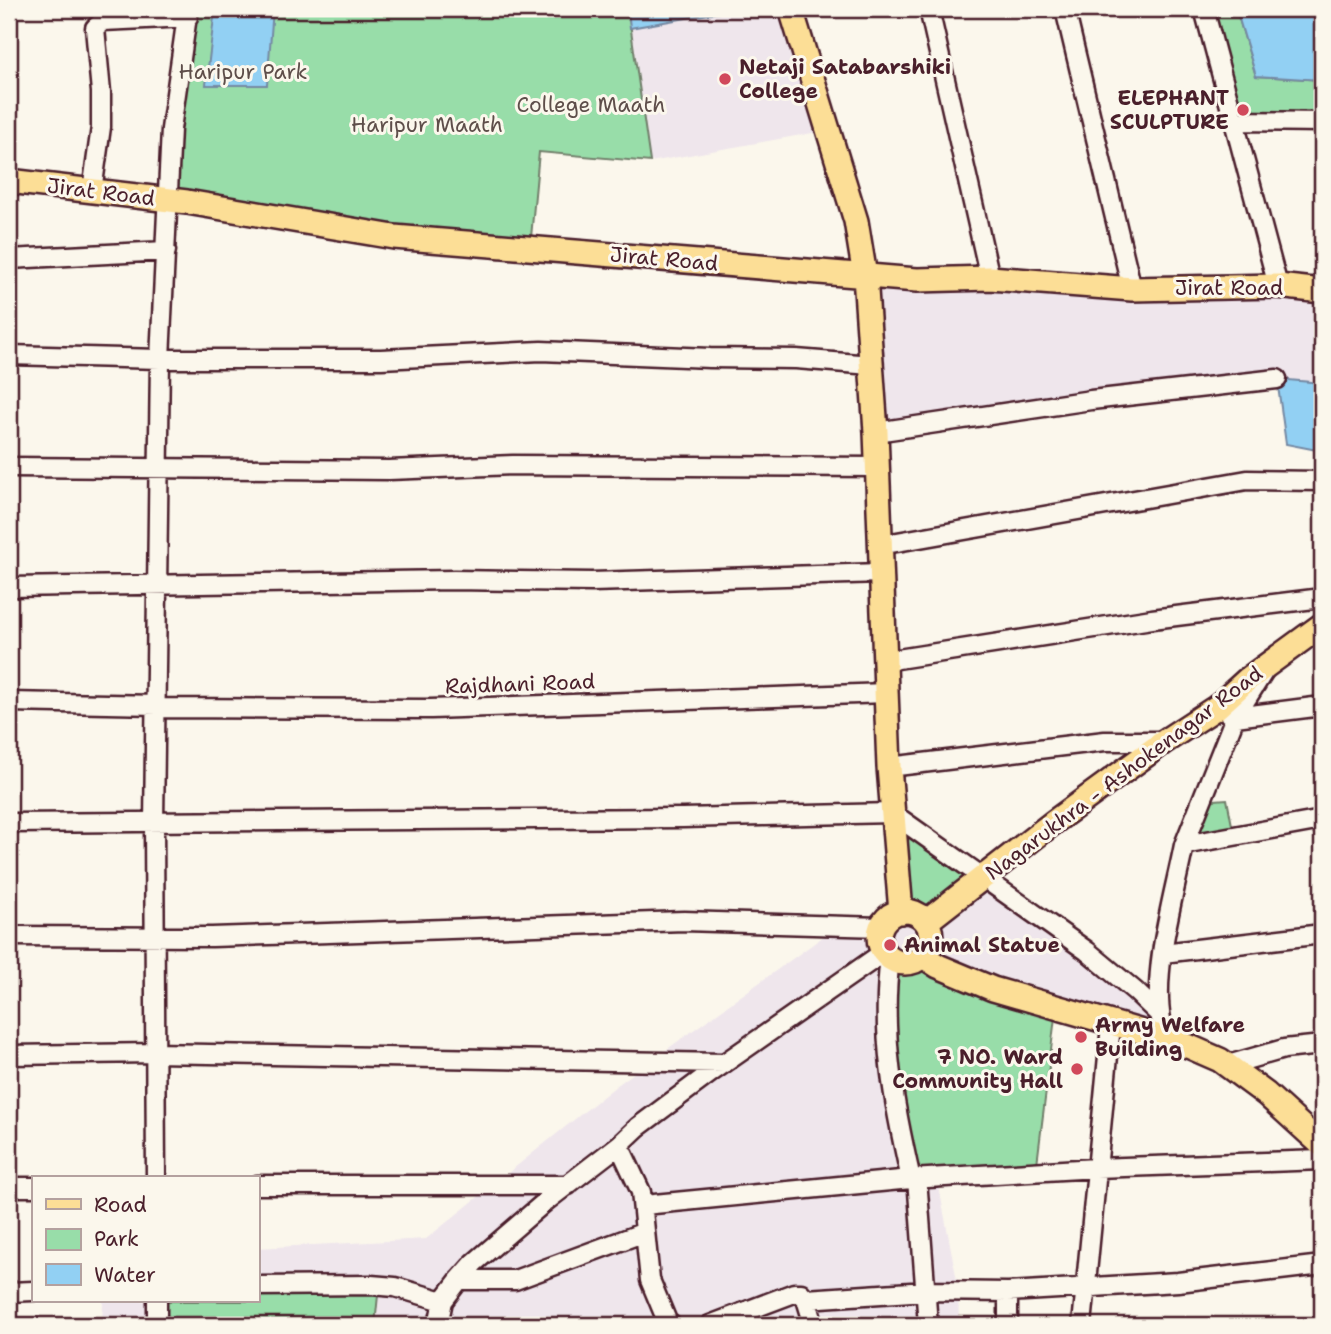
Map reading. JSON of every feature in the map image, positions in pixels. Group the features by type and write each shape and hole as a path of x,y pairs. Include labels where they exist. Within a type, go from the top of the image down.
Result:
{"main road":[{"path":"791,9 856,221 865,276 876,432 892,813 901,912"},
{"name":"Jirat Road","path":"9,181 169,200 394,237 917,280 990,278 1132,289 1278,286 1322,290"},
{"name":"Nagarukhra - Ashokenagar Road","path":"926,922 1054,822 1165,741 1226,712 1270,663 1322,625"},
{"path":"901,912 917,914 926,922 931,933 931,942 923,956 907,963 887,955 879,936 886,920 901,912"},
{"path":"923,956 938,966 993,989 1166,1039 1228,1065 1266,1094 1322,1145"}],"street":[{"path":"929,9 990,278"},
{"path":"1065,9 1132,289"},
{"path":"1204,9 1278,286"},
{"path":"92,191 101,127 101,92 95,28 103,21 188,13 171,128 160,359 154,823 156,1176"},
{"path":"1234,121 1322,122"},
{"path":"9,260 166,251"},
{"path":"9,355 160,359 381,359 541,351 796,359 872,365"},
{"path":"876,432 1091,400 1277,379"},
{"path":"9,467 389,470 513,465 877,467"},
{"path":"880,545 1247,480 1322,481"},
{"path":"9,587 454,580 592,582 881,573"},
{"path":"885,660 1152,619 1322,598"},
{"name":"Rajdhani Road","path":"9,702 157,707 430,709 886,693"},
{"path":"1166,1039 1160,1015 1159,980 1163,953 1184,845 1226,712 1322,706"},
{"path":"890,767 1105,741 1165,741"},
{"path":"9,823 389,818 683,818 892,813 1041,916 1087,951 1160,1015"},
{"path":"1184,845 1322,820"},
{"path":"9,936 154,938 684,921 881,927"},
{"path":"1163,953 1322,934"},
{"path":"438,1325 443,1301 474,1263 638,1127 724,1063 887,955"},
{"path":"887,955 889,1069 895,1111 914,1179 928,1325"},
{"path":"1082,1325 1111,1025"},
{"path":"1228,1065 1284,1049 1322,1045"},
{"path":"9,1055 154,1053 724,1063"},
{"path":"619,1145 641,1192 650,1280 671,1325"},
{"path":"644,1205 914,1179 1096,1168 1322,1160"},
{"path":"259,1185 568,1185"},
{"path":"9,1187 32,1187"},
{"path":"459,1280 515,1280 645,1232"},
{"path":"806,1299 926,1291 1008,1292 1178,1282 1322,1265"},
{"path":"259,1286 387,1286 443,1301"},
{"path":"9,1292 32,1291"},
{"path":"1008,1292 1008,1325"},
{"path":"710,1325 794,1293 801,1293 806,1299 814,1325"},
{"path":"157,1302 157,1325"}],"shaded area":[{"name":"Netaji Satabarshiki College","path":"737,9 791,9 829,130 650,162 630,28"},
{"path":"865,276 1322,290 1322,383 1277,379 876,432"},
{"path":"983,878 1135,991 1166,1039 1048,1007 937,1177 958,1286 959,1325 102,1325 103,1302 259,1302 259,1248 426,1239 616,1086 838,926 934,916"}],"green space":[{"name":"Haripur Maath","path":"135,9 628,9 650,162 539,152 530,248 169,200 188,17 138,19"},
{"path":"1204,9 1236,9 1256,76 1322,80 1322,115 1234,114"},
{"path":"1227,799 1234,836 1184,845 1201,801"},
{"path":"892,813 983,878 926,922 901,912"},
{"path":"890,958 907,963 916,960 1056,1009 1036,1172 911,1179 895,1111"},
{"path":"379,1285 375,1325 157,1325 157,1302 259,1302 259,1287"}],"water":[{"path":"215,9 273,9 267,85 206,85"},
{"path":"628,9 737,9 630,28"},
{"path":"1236,9 1322,9 1322,80 1256,76"},
{"path":"1277,379 1322,383 1322,451 1286,444"}],"place":[{"name":"Netaji Satabarshiki College","path":"725,79"},
{"name":"ELEPHANT SCULPTURE","path":"1243,110"},
{"name":"Animal Statue","path":"890,945"},
{"name":"Army Welfare Building","path":"1081,1037"},
{"name":"7 NO. Ward Community Hall","path":"1077,1069"}],"park label":[{"name":"Haripur Park","path":"243,72"},
{"name":"College Maath","path":"591,105"}]}
